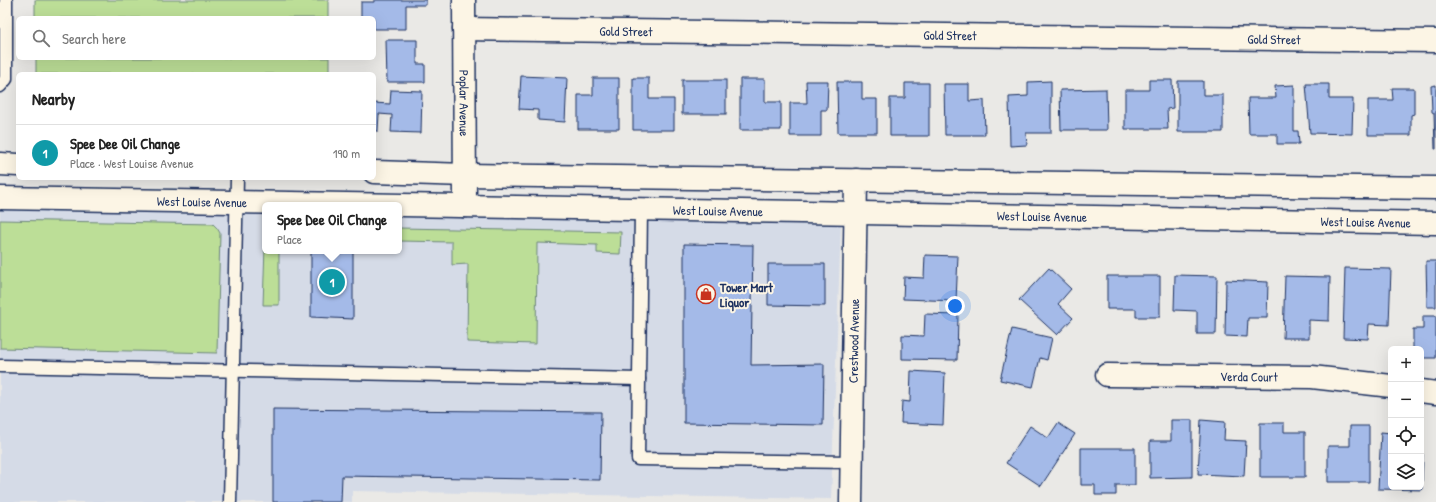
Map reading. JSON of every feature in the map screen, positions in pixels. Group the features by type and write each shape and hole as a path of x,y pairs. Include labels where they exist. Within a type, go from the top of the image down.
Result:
{"main road":[{"name":"Poplar Avenue","path":"464,0 465,206"},
{"name":"Gold Street","path":"464,29 1436,41"},
{"path":"0,164 16,165"},
{"path":"376,172 466,175 1436,188"},
{"name":"Crestwood Avenue","path":"851,502 856,180"},
{"name":"West Louise Avenue","path":"0,198 262,202"},
{"name":"West Louise Avenue","path":"402,205 1436,223"},
{"name":"Verda Court","path":"1107,374 1312,377 1388,386"},
{"path":"1424,391 1436,393"}],"lane":[{"path":"0,86 6,79 6,0"},
{"path":"230,502 237,180"},
{"path":"641,209 638,459 852,462"},
{"path":"0,366 233,372 639,379"}],"shaded area":[{"path":"0,210 262,215 262,254 402,254 402,217 841,225 831,499 352,491 352,502 0,502"}],"green space":[{"path":"35,0 328,0 328,16 35,16"},
{"path":"36,60 329,60 329,72 36,72"},
{"path":"0,220 213,224 220,233 217,353 0,348"},
{"path":"402,228 621,232 620,254 597,253 597,245 537,243 536,344 467,342 468,264 452,265 452,242 402,241"},
{"path":"265,254 279,254 279,305 263,305"}],"building":[{"path":"374,0 426,0 426,5 406,5 406,29 376,29 376,16 361,16 361,2 374,2"},
{"path":"386,40 417,40 417,64 425,64 425,82 387,82"},
{"path":"521,76 567,78 565,122 538,120 538,110 519,109"},
{"path":"593,78 619,78 619,129 578,129 578,95 593,95"},
{"path":"633,78 649,78 649,99 674,99 674,130 633,130"},
{"path":"740,79 765,79 765,102 781,102 781,130 740,130"},
{"path":"682,80 726,80 726,114 682,114"},
{"path":"1149,80 1172,80 1173,108 1167,109 1168,129 1125,129 1125,90 1149,90"},
{"path":"806,81 828,81 827,110 821,110 821,136 790,136 790,103 807,103"},
{"path":"1051,81 1051,133 1026,133 1027,145 1010,146 1009,97 1028,96 1028,82"},
{"path":"1178,81 1203,81 1203,95 1223,95 1223,132 1178,132"},
{"path":"837,82 862,82 862,99 877,99 877,133 838,133"},
{"path":"905,83 929,83 929,136 890,136 890,98 905,98"},
{"path":"944,84 969,84 969,101 984,100 985,135 945,135"},
{"path":"1306,84 1329,84 1329,99 1353,99 1352,134 1310,133"},
{"path":"1294,85 1294,131 1298,131 1299,144 1277,144 1277,134 1249,134 1248,98 1276,98 1275,86"},
{"path":"1436,85 1435,149 1434,113 1432,112 1431,86"},
{"path":"1392,88 1414,88 1414,114 1411,115 1411,135 1368,135 1368,100 1393,100"},
{"path":"1106,89 1107,130 1061,130 1060,90"},
{"path":"391,90 422,91 421,133 391,132 392,115 379,114 378,131 376,131 376,103 390,104"},
{"path":"684,244 753,245 751,365 824,364 823,425 684,423"},
{"path":"311,254 353,254 353,319 311,317"},
{"path":"925,255 958,256 956,301 903,299 904,277 924,278"},
{"path":"1426,261 1436,261 1436,307 1427,307"},
{"path":"768,264 825,264 825,306 768,305"},
{"path":"1049,268 1071,289 1058,304 1073,318 1057,335 1019,300"},
{"path":"1345,268 1391,269 1389,325 1369,324 1368,339 1343,338"},
{"path":"1175,275 1217,276 1216,334 1197,334 1197,311 1174,310"},
{"path":"1107,276 1160,276 1160,317 1136,317 1136,309 1107,309"},
{"path":"1285,276 1330,277 1329,321 1309,320 1309,338 1283,338"},
{"path":"1226,280 1268,282 1267,318 1248,318 1247,337 1225,336"},
{"path":"925,314 958,315 957,360 902,359 902,335 924,336"},
{"path":"1423,316 1436,316 1436,358 1424,358 1424,346 1413,346 1413,329 1423,329"},
{"path":"1012,329 1052,338 1047,360 1040,358 1033,387 1000,380"},
{"path":"911,371 945,373 943,425 901,423 902,401 910,402"},
{"path":"273,409 601,412 600,480 342,476 341,502 273,502"},
{"path":"1171,420 1192,420 1192,477 1150,478 1150,441 1171,441"},
{"path":"1201,420 1225,422 1224,440 1246,441 1244,476 1198,474"},
{"path":"1058,423 1075,434 1041,486 1006,463 1030,426 1048,438"},
{"path":"1260,423 1284,423 1284,432 1305,432 1305,477 1260,477"},
{"path":"1350,426 1369,426 1369,482 1328,482 1328,446 1350,446"},
{"path":"1381,432 1388,433 1388,489 1378,489"},
{"path":"1081,448 1135,448 1135,485 1116,485 1116,495 1095,495 1095,485 1081,485"}],"place":[{"name":"Spee Dee Oil Change","path":"332,282"},
{"name":"Tower Mart Liquor","path":"706,294"}]}
